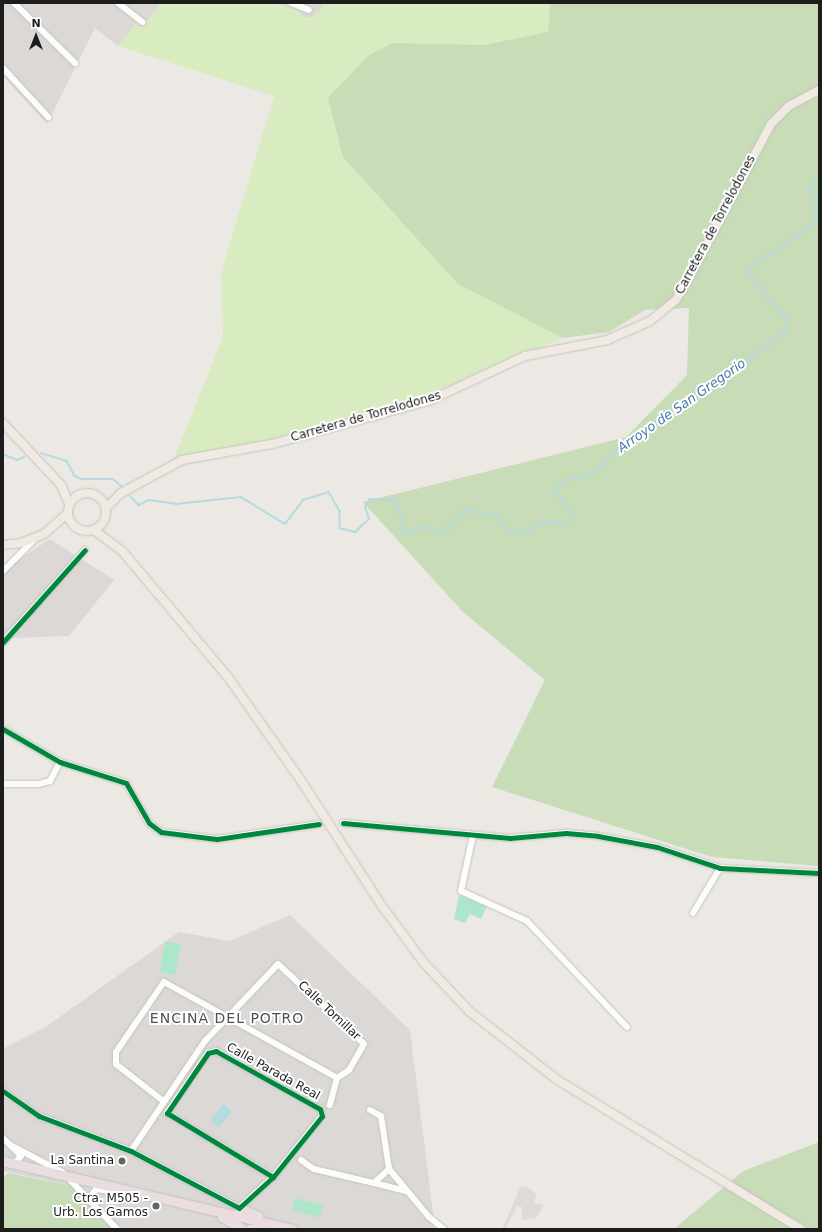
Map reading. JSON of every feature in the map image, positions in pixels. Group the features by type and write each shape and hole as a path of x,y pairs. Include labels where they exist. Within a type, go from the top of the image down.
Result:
{"highway":[{"path":"3,1161 222,1217 292,1229"},
{"path":"3,1166 69,1178 272,1226"},
{"path":"239,1208 272,1226"},
{"path":"222,1217 243,1229"},
{"path":"250,1229 259,1229"}],"main road":[{"name":"Carretera de Torrelodones","path":"106,508 121,493 182,460 272,444 431,400 525,356 607,340 650,321 676,300 768,128 789,106 819,90"},
{"path":"3,422 61,485 69,503 67,514 52,530"},
{"path":"61,485 79,494"},
{"path":"69,503 79,494 86,492 100,497 106,508 104,521 115,543 228,677 300,779 382,906 424,963 469,1011 556,1079 800,1229"},
{"name":"Carretera de Torrelodones","path":"100,497 121,493"},
{"path":"67,514 75,527"},
{"path":"94,530 104,521"},
{"path":"3,545 36,538 52,530 75,527 94,530 115,543"}],"street":[{"path":"14,3 75,64"},
{"path":"118,3 142,22"},
{"path":"291,3 309,10"},
{"path":"3,68 48,117"},
{"path":"3,572 36,538"},
{"path":"4,640 85,550"},
{"path":"3,729 60,762 126,783 149,823 161,832 217,839 319,824"},
{"path":"3,784 39,784 50,781 60,762"},
{"path":"343,823 510,838 566,833 598,836 657,847 720,868 819,873"},
{"path":"473,835 461,891 527,921 627,1027"},
{"path":"693,913 720,868"},
{"name":"Calle Tomillar","path":"228,1018 278,964 362,1038 362,1051 349,1070 337,1078"},
{"path":"162,1100 116,1064 116,1052 164,982 337,1078 330,1105"},
{"path":"131,1151 162,1100 205,1041 228,1018"},
{"name":"Calle Parada Real","path":"239,1208 273,1177 298,1144 321,1122 320,1109 216,1051 208,1053 167,1113 273,1177"},
{"path":"3,1091 39,1116 131,1151 239,1208"},
{"path":"370,1110 381,1116 388,1169 444,1229"},
{"path":"3,1138 21,1158 15,1163"},
{"path":"10,1145 69,1178 117,1229"},
{"path":"301,1160 314,1169 407,1191"},
{"path":"374,1183 388,1169"},
{"path":"89,1200 96,1189 129,1194"}],"shaded area":[{"path":"3,3 156,3 159,6 142,28 136,24 118,46 95,28 47,124 3,76"},
{"path":"274,3 324,3 321,10 311,18 303,17 298,10"},
{"path":"50,539 114,580 69,636 13,638 3,649 3,574 9,566"},
{"path":"290,915 410,1030 435,1229 109,1229 72,1186 3,1171 3,1049 47,1026 179,932 230,941"},
{"path":"526,1186 537,1195 534,1203 544,1205 536,1218 522,1220 522,1207 517,1206 505,1229 502,1229 520,1188"}],"green space":[{"path":"156,3 274,3 299,10 303,17 311,18 321,10 324,3 550,3 548,32 513,42 484,45 392,43 343,157 458,283 563,338 432,393 267,440 174,458 223,338 221,273 274,96 118,46 136,23 142,28 159,6"},
{"path":"550,3 819,3 819,866 712,857 492,787 545,680 463,612 363,502 626,437 687,375 689,308 645,310 609,332 563,338 458,284 343,157 328,98 368,56 392,43 484,45 548,32"},
{"path":"459,895 487,906 481,919 470,914 465,923 454,919"},
{"path":"165,941 181,944 175,975 160,972"},
{"path":"819,1142 819,1229 674,1229 743,1171"},
{"path":"8,1173 72,1186 111,1229 3,1229 3,1177"},
{"path":"295,1198 323,1205 319,1218 292,1210"}],"water":[{"path":"224,1104 232,1112 218,1128 210,1120"}],"waterway":[{"name":"Arroyo de San Gregorio","path":"130,496 139,505 149,500 176,504 241,497 285,524 303,500 329,492 340,511 340,528 355,532 369,519 365,507 370,499 397,500 405,534 422,526 441,535 466,510 500,517 506,530 528,532 542,523 568,523 573,516 554,490 564,481 597,472 616,450 720,383 785,331 788,321 751,277 748,268 810,228 818,208 809,188 819,178"},
{"name":"Arroyo de San Gregorio","path":"41,453 67,461 75,476 82,479 113,479 123,487"},
{"name":"Arroyo de San Gregorio","path":"3,454 17,460 24,457"}],"cycle path":[{"path":"3,642 85,550"},
{"path":"3,729 60,762 126,783 149,823 161,832 217,839 319,824"},
{"path":"343,823 510,838 566,833 598,836 657,847 720,868 819,873"},
{"path":"3,1091 39,1116 131,1151 239,1208 273,1177 322,1116 320,1109 216,1051 208,1053 167,1113 273,1177"}],"place":[{"name":"La Santina","path":"122,1161"},
{"name":"Ctra. M505 - Urb. Los Gamos","path":"156,1206"}],"district":[{"name":"ENCINA DEL POTRO","path":"227,1018"}]}
